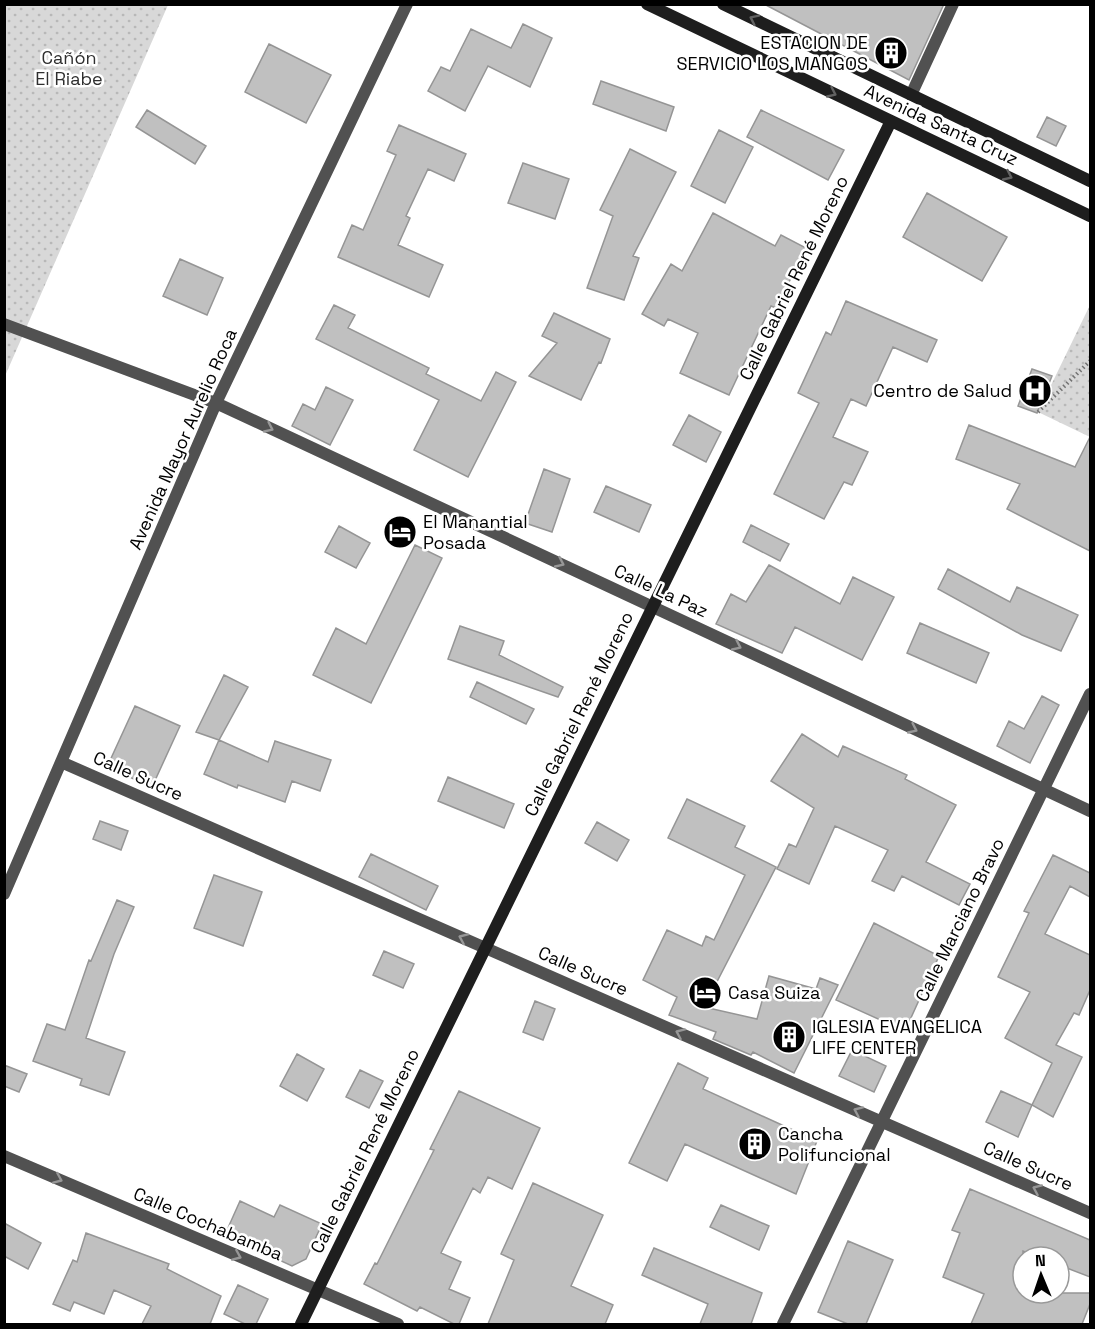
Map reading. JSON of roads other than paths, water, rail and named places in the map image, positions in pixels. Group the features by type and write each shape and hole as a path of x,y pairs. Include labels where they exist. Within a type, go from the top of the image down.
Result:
{"street":[{"name":"Avenida Mayor Aurelio Roca","path":"4,894 216,403 407,4"},
{"name":"Avenida Santa Cruz","path":"646,4 1090,216"},
{"name":"Avenida Santa Cruz","path":"723,4 1090,181"},
{"path":"911,95 953,4"},
{"name":"Calle Gabriel René Moreno","path":"301,1324 891,121"},
{"name":"Calle La Paz","path":"4,324 216,403 1090,812"},
{"name":"Calle Marciano Bravo","path":"783,1324 1090,694"},
{"name":"Calle Sucre","path":"61,762 1090,1213"},
{"name":"Calle Cochabamba","path":"4,1156 398,1324"}],"place":[{"name":"ESTACION DE SERVICIO LOS MANGOS","path":"891,53"},
{"name":"Centro de Salud","path":"1035,391"},
{"name":"El Manantial Posada","path":"400,532"},
{"name":"Casa Suiza","path":"705,993"},
{"name":"IGLESIA EVANGELICA LIFE CENTER","path":"789,1037"},
{"name":"Cancha Polifuncional","path":"755,1144"}],"park label":[{"name":"Cañón El Riabe","path":"69,68"}]}
